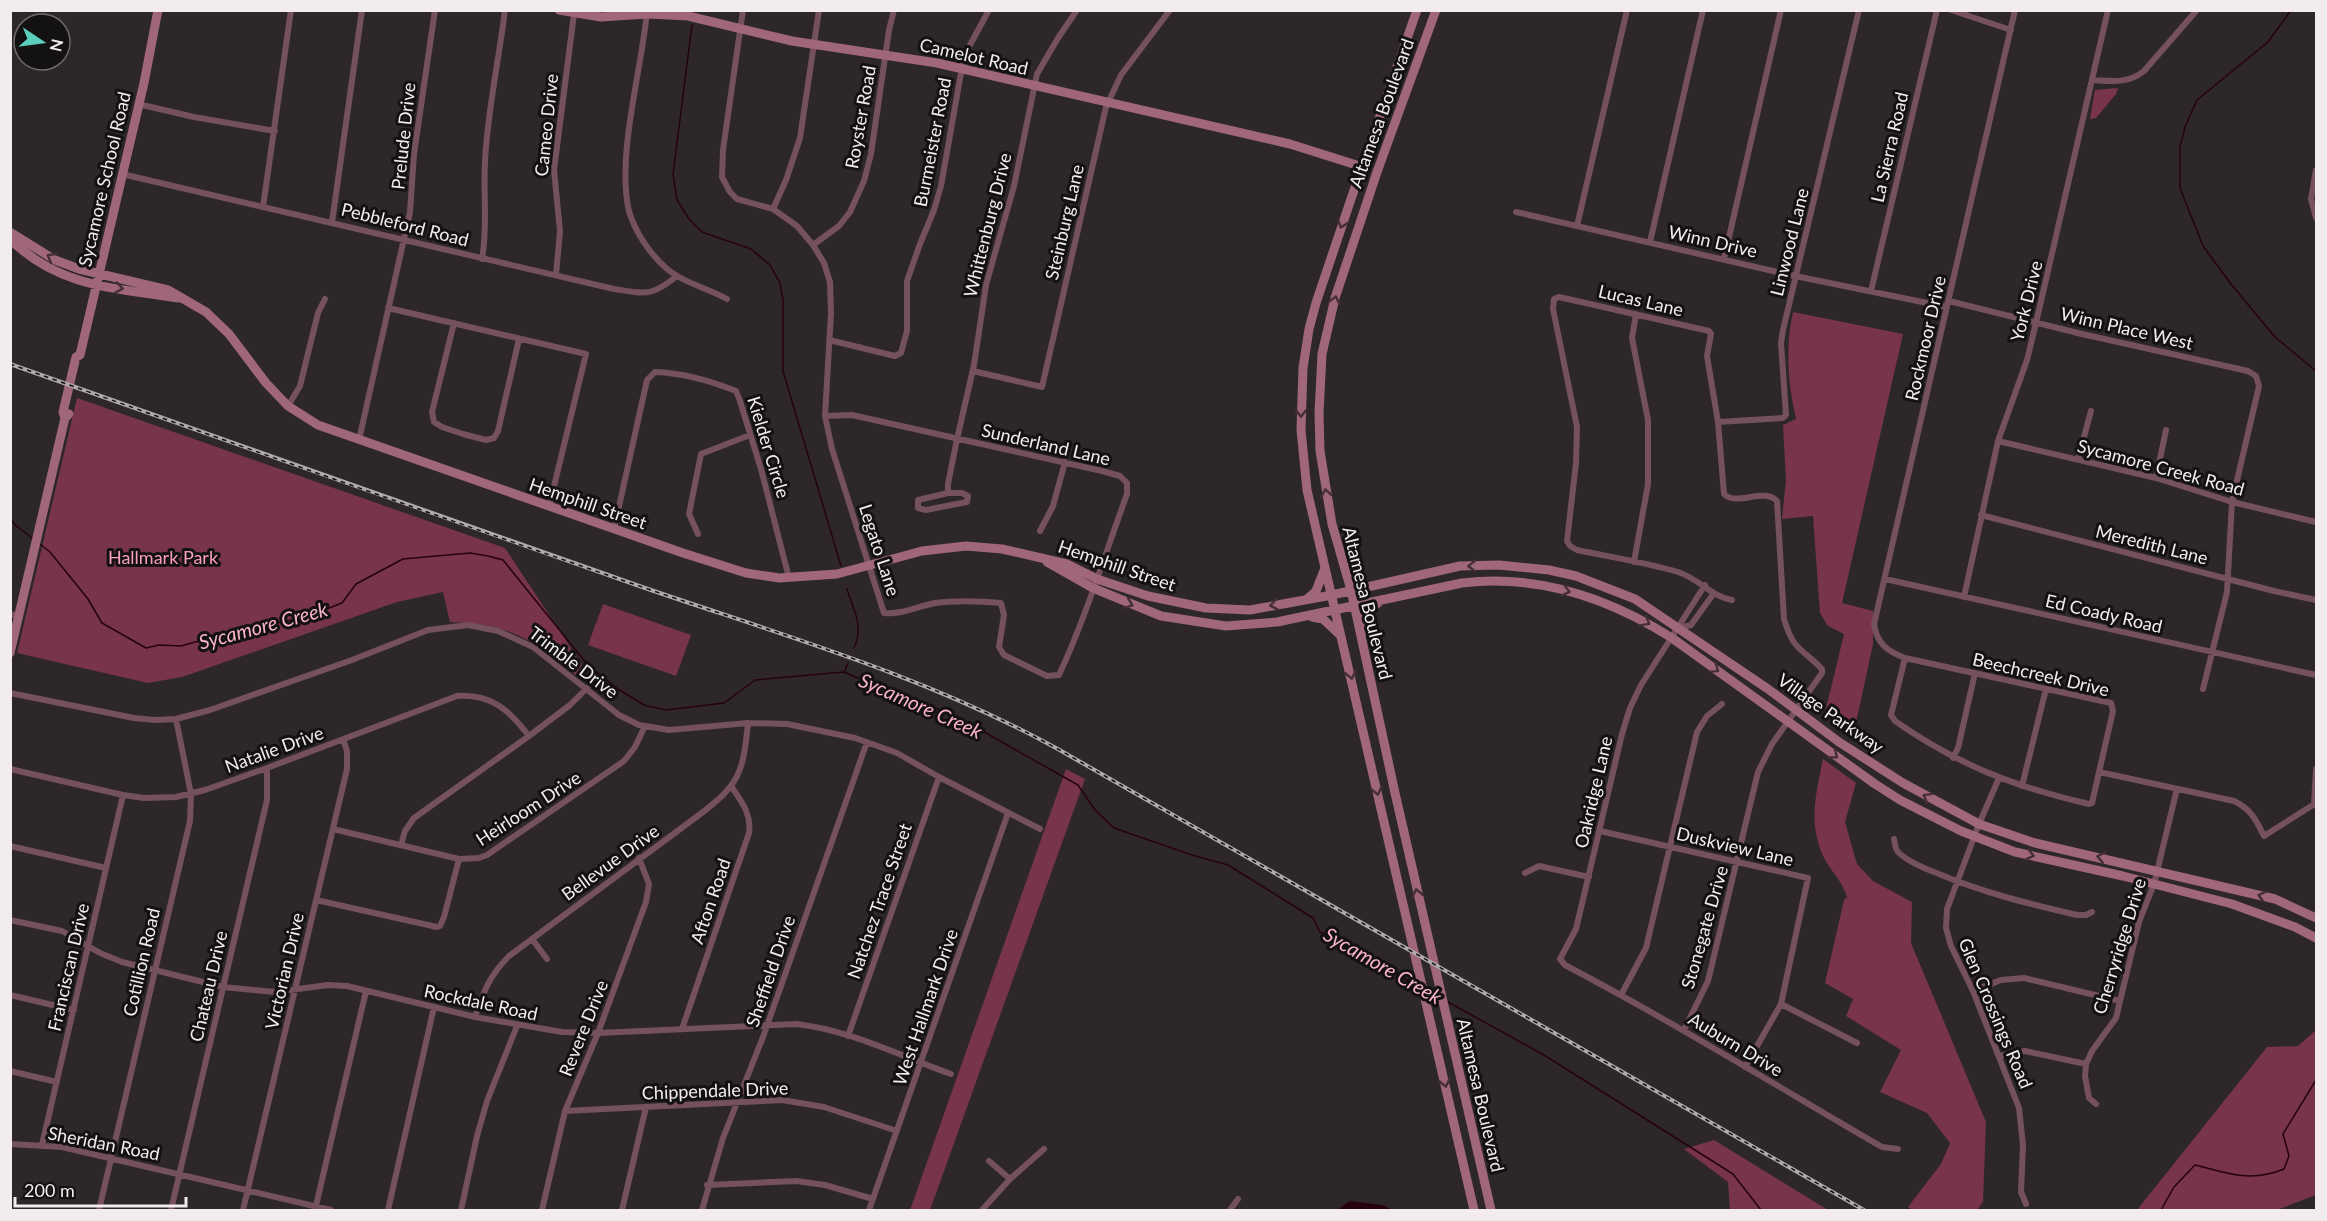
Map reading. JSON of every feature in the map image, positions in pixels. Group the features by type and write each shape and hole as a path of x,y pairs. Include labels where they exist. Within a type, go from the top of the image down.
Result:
{"main road":[{"name":"Sycamore School Road","path":"10,654 15,615 32,563 65,418 69,414 76,387 82,359 80,355 158,10"},
{"name":"Camelot Road","path":"559,10 601,17 647,12 688,16 792,41 886,54 962,69 1290,144 1377,172"},
{"name":"Altamesa Boulevard","path":"1417,10 1316,303 1303,368 1301,430 1305,476 1474,1210"},
{"name":"Altamesa Boulevard","path":"1436,10 1377,172 1335,298 1322,354 1320,441 1323,477 1332,524 1355,606 1430,950 1491,1210"},
{"name":"Hemphill Street","path":"10,232 55,260 79,269 168,290 186,299 206,312 230,333 266,383 288,406 318,424 614,530 746,573 779,578 837,574 922,551 966,546 1002,549 1067,564 1095,584 1161,616 1226,626 1276,622 1336,610"},
{"name":"Hemphill Street","path":"10,239 23,252 51,270 76,280 186,299"},
{"path":"1307,599 1316,591 1325,565"},
{"name":"Village Parkway","path":"1332,595 1460,566 1511,566 1549,570 1604,586 1635,599 1796,709 1839,742 1903,783 1979,824 2035,843 2275,899 2316,918"},
{"path":"1510,581 1511,566"},
{"name":"Village Parkway","path":"1336,610 1462,583 1493,580 1538,584 1596,599 1646,622 1672,638 1850,767 1900,800 1974,837 2015,852 2154,884 2260,913 2314,936"},
{"name":"Hemphill Street","path":"1095,584 1206,608 1250,609 1332,595"},
{"path":"1362,638 1366,613 1382,600"},
{"path":"1204,623 1206,608"},
{"path":"1307,616 1323,619 1334,627 1342,638"},
{"path":"1364,734 1381,728"}],"street":[{"path":"263,207 291,10"},
{"path":"332,222 362,10"},
{"name":"Prelude Drive","path":"359,440 410,212 414,154 435,10"},
{"path":"482,259 485,221 483,200 485,159 505,10"},
{"path":"741,28 743,10"},
{"path":"773,209 797,147 819,10"},
{"name":"Royster Road","path":"813,245 839,226 856,201 871,154 894,10"},
{"name":"Burmeister Road","path":"829,340 895,356 902,352 908,331 907,281 941,186 962,69 970,42 989,10"},
{"name":"Whittenburg Drive","path":"948,493 957,440 973,371 986,285 1014,186 1034,86 1042,63 1077,10"},
{"name":"Steinburg Lane","path":"973,371 1042,387 1108,102 1121,75 1157,31 1170,10"},
{"path":"1516,212 1577,226 1627,10"},
{"path":"1650,242 1703,10"},
{"path":"1724,260 1781,10"},
{"name":"Linwood Lane","path":"1718,422 1783,418 1786,415 1781,343 1859,10"},
{"name":"La Sierra Road","path":"1871,291 1937,10"},
{"path":"1951,10 2011,30"},
{"name":"Rockmoor Drive","path":"1905,658 1889,652 1881,645 1874,624 2016,10"},
{"name":"York Drive","path":"1964,597 1998,441 2027,360 2108,10"},
{"path":"2092,80 2119,82 2134,79 2144,71 2197,10"},
{"path":"647,12 626,163 628,204 635,225 648,248 659,261 677,276 727,299"},
{"name":"Cameo Drive","path":"555,274 560,231 554,170 574,14"},
{"name":"Legato Lane","path":"741,28 722,177 728,190 737,199 773,209 797,226 824,263 830,282 831,313 825,416 832,449 884,613 894,614 936,603 976,601 1001,603 1004,615 999,647 1004,655 1047,676 1059,675"},
{"path":"138,104 194,117 274,131"},
{"path":"2316,170 2311,199 2316,218"},
{"name":"Pebbleford Road","path":"122,174 482,259 645,294 663,287 677,276"},
{"name":"Winn Drive","path":"1577,226 1795,276 1948,304"},
{"name":"Lucas Lane","path":"1732,600 1720,598 1705,585 1678,572 1576,550 1570,546 1568,541 1576,464 1577,427 1554,299 1559,297 1709,331 1707,356 1718,422 1724,494 1731,498 1769,496 1777,501 1784,619 1789,637 1798,649 1822,671"},
{"path":"288,406 300,386 318,313 325,299"},
{"name":"Winn Place West","path":"1948,304 2248,371 2256,376 2259,382 2232,502"},
{"path":"388,308 586,354 549,507"},
{"path":"1634,562 1648,484 1648,420 1632,338 1636,314"},
{"path":"454,323 432,412 434,422 442,427 486,440 494,438 498,431 519,339"},
{"name":"Kielder Circle","path":"614,530 647,380 655,372 668,372 736,391 789,578"},
{"path":"2078,459 2091,411"},
{"name":"Sunderland Lane","path":"825,416 852,415 1065,462 1120,476 1127,483 1127,494 1073,645 1059,675"},
{"path":"2156,478 2166,430"},
{"path":"698,534 689,514 701,454 750,435"},
{"name":"Sycamore Creek Road","path":"1998,441 2156,478 2232,502 2316,522"},
{"path":"1040,531 1053,506 1065,462"},
{"path":"948,493 962,493 968,496 967,502 926,510 918,508 918,500 948,493"},
{"path":"2203,689 2228,579 2232,502"},
{"name":"Meredith Lane","path":"1981,515 2316,600"},
{"name":"Ed Coady Road","path":"1886,579 2316,675"},
{"path":"1672,638 1681,620 1705,585"},
{"path":"1679,628 1691,625 1714,593"},
{"name":"Trimble Drive","path":"10,693 134,718 176,719 210,710 352,660 428,630 455,626 483,628 533,646 619,715 645,726 669,730 748,723 787,724 867,742 897,753 1040,829"},
{"name":"Oakridge Lane","path":"1560,959 1576,929 1630,708 1641,685 1672,638"},
{"name":"Beechcreek Drive","path":"1905,658 2111,703 2113,711 2092,803 1999,778 1953,758 1906,728 1891,715 1905,658"},
{"name":"Stonegate Drive","path":"1684,1030 1708,981 1758,772 1772,744 1822,671"},
{"path":"1953,758 1958,748 1975,673"},
{"path":"401,845 405,831 414,818 529,736 570,705 587,688"},
{"path":"2022,786 2046,689"},
{"name":"Natalie Drive","path":"10,769 123,795 154,798 191,794 267,768 446,699 465,696 485,699 506,710 514,716 529,736"},
{"path":"1621,994 1646,948 1697,732 1707,716 1722,704"},
{"name":"Cotillion Road","path":"99,1210 190,821 191,794 176,719"},
{"name":"Bellevue Drive","path":"475,1017 484,990 494,971 532,939 717,802 731,786 744,761 748,723"},
{"name":"Heirloom Drive","path":"333,829 459,858 479,858 497,851 606,774 629,755 645,726"},
{"name":"Victorian Drive","path":"243,1210 347,770 347,751 344,739"},
{"name":"Sheffield Drive","path":"702,1210 707,1185 736,1102 767,1026 867,742"},
{"name":"Chateau Drive","path":"171,1210 267,800 267,768"},
{"path":"2099,772 2234,801 2246,807 2254,815 2264,836 2315,804 2316,769"},
{"name":"Natchez Trace Street","path":"848,1036 939,777"},
{"name":"Glen Crossings Road","path":"1999,778 1958,882 1946,919 1947,937 1973,991 2019,1108 2023,1145 2021,1192 2026,1204"},
{"name":"Afton Road","path":"682,1029 749,832 748,813 731,786"},
{"name":"Cherryridge Drive","path":"2086,1064 2092,1051 2114,1022 2139,922 2158,870 2177,789"},
{"name":"Franciscan Drive","path":"42,1146 123,795"},
{"name":"West Hallmark Drive","path":"869,1210 1008,813"},
{"name":"Duskview Lane","path":"1600,831 1808,878 1781,1004 1745,1067"},
{"path":"1894,839 1899,853 1913,862 1958,882 2006,898 2077,915 2092,912"},
{"path":"10,846 106,868"},
{"path":"316,900 440,926 459,858"},
{"name":"Revere Drive","path":"542,1210 565,1111 598,1033 646,902 649,884 639,858"},
{"path":"1525,873 1539,866 1589,877"},
{"name":"Rockdale Road","path":"10,920 62,931 74,936 88,947 122,962 223,987 247,990 294,990 337,986 517,1026 562,1032 598,1033 796,1024 848,1036 951,1074"},
{"path":"532,939 547,959"},
{"name":"Auburn Drive","path":"1560,959 1882,1147 1898,1149"},
{"path":"1973,991 2001,980 2024,978 2120,1001"},
{"path":"315,1209 366,991"},
{"path":"10,995 74,1010"},
{"path":"1781,1004 1857,1043"},
{"path":"387,1210 434,1007"},
{"path":"461,1210 487,1101 517,1026"},
{"path":"1999,1056 2025,1051 2086,1064 2085,1076 2089,1098 2096,1104"},
{"path":"10,1071 57,1082"},
{"name":"Chippendale Drive","path":"565,1111 782,1100 843,1113 897,1131"},
{"path":"622,1210 646,1107"},
{"name":"Sheridan Road","path":"10,1144 62,1147 315,1209 332,1210"},
{"path":"981,1210 1010,1179 1044,1149"},
{"path":"989,1161 1010,1179"},
{"path":"707,1185 796,1181 825,1185 873,1199"},
{"path":"1230,1210 1238,1199"}],"green space":[{"path":"2118,88 2116,94 2096,118 2090,119 2095,90"},
{"path":"1793,312 1903,334 1842,603 1873,611 1873,644 1854,732 1825,713 1844,634 1828,626 1820,613 1813,516 1782,519 1786,480 1783,425 1796,419 1788,366"},
{"name":"Hallmark Park","path":"77,398 505,548 586,671 581,679 550,654 507,631 472,623 450,622 443,592 397,602 182,677 148,683 17,653"},
{"path":"603,604 691,635 676,676 588,645"},
{"path":"1823,759 1856,783 1845,822 1857,864 1873,881 1912,902 1911,943 1986,1122 1983,1202 1977,1210 1912,1210 1908,1207 1941,1164 1950,1143 1927,1113 1880,1092 1901,1050 1846,1016 1853,999 1825,983 1844,900 1847,897 1818,843 1815,808"},
{"path":"1066,769 1085,779 930,1210 910,1210"},
{"path":"2316,1030 2316,1195 2277,1210 2137,1210 2267,1047 2298,1046"},
{"path":"1714,1140 1828,1210 1730,1210 1728,1182 1684,1149"}],"shaded area":[{"path":"1350,1201 1382,1205 1393,1210 1337,1210"}],"waterway":[{"path":"2291,10 2268,42 2197,100 2185,127 2180,147 2180,188 2203,246 2231,284 2275,337 2316,371"},
{"path":"692,25 673,174 677,200 689,219 702,232 751,249 770,265 780,283 783,300 783,371 841,566"},
{"name":"Sycamore Creek","path":"10,518 15,525 32,538"},
{"name":"Sycamore Creek","path":"40,544 50,552 88,599 102,623 146,648 159,645 181,646 224,634 306,617 342,603 356,584 403,559 470,553 503,560 587,664 618,689 644,705 666,710 724,703 755,680 844,672 954,715 1078,785 1095,810 1114,828 1228,865 1313,918 1320,932 1418,986"},
{"path":"847,589 858,626 854,648"},
{"path":"845,671 848,663"},
{"name":"Sycamore Creek","path":"1427,991 1439,997"},
{"name":"Sycamore Creek","path":"1448,1002 1544,1055 1733,1174 1761,1210"},
{"path":"2161,1210 2174,1187 2195,1165 2250,1176 2284,1169 2289,1156 2283,1134 2316,1080"}],"railway":[{"path":"10,364 486,533 854,659 956,699 1056,748 1864,1210"}]}
